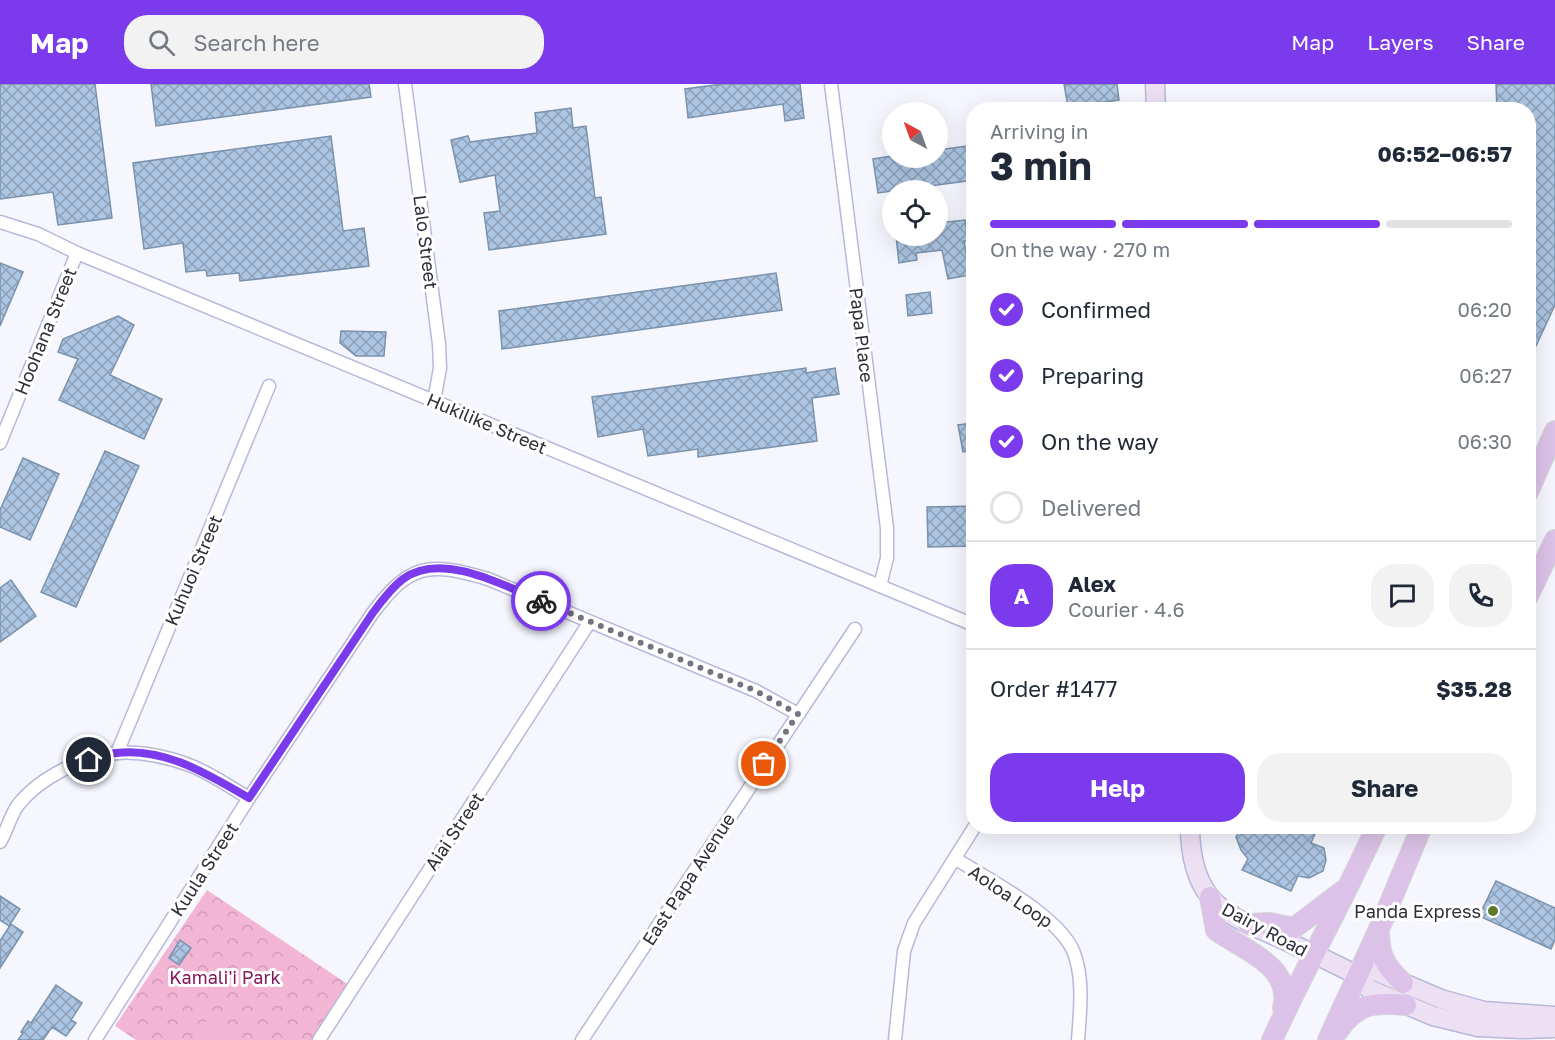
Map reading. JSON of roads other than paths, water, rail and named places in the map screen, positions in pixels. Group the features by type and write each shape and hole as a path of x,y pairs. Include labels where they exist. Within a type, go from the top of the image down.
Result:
{"main road":[{"path":"1536,474 1555,430"},
{"path":"1536,579 1555,540"},
{"path":"1272,1038 1313,954 1351,885 1373,834"},
{"path":"1329,1040 1419,834"},
{"path":"1248,924 1270,923 1294,928 1351,885"},
{"path":"1210,897 1216,930 1268,963 1282,981 1285,994 1284,1006 1272,1038"},
{"path":"1379,929 1379,949 1392,972 1403,983"},
{"path":"1329,1040 1347,1017 1362,1008 1376,1003 1406,1005"}],"street":[{"name":"Lalo Street","path":"405,84 439,344 440,368 434,401"},
{"name":"Papa Place","path":"831,84 887,528 887,558 879,586"},
{"path":"1155,84 1156,102"},
{"name":"Hukilike Street","path":"0,222 38,234 77,254 966,622"},
{"name":"Hoohana Street","path":"0,442 77,254"},
{"name":"Kuhuoi Street","path":"117,753 269,386"},
{"name":"Kuula Street","path":"95,1040 249,798 372,614 388,592 404,578 424,570 441,567 488,579 756,691 798,714"},
{"name":"Aiai Street","path":"319,1040 590,623"},
{"name":"East Papa Avenue","path":"582,1040 855,629"},
{"path":"0,842 18,806 39,784 62,770 117,753 143,754 190,765 249,798"},
{"path":"895,1040 904,951 914,923 970,834"},
{"name":"Dairy Road","path":"1190,834 1196,873 1210,897 1224,910 1248,924 1357,975"},
{"name":"Aoloa Loop","path":"956,859 1017,897 1060,930 1073,951 1079,974 1078,1040"},
{"path":"1555,1016 1484,1011 1448,1001 1375,971 1357,975 1369,989 1433,1016 1478,1027 1555,1028"}],"place":[{"name":"Panda Express","path":"1493,911"}],"park label":[{"name":"Kamali'i Park","path":"225,977"}]}
